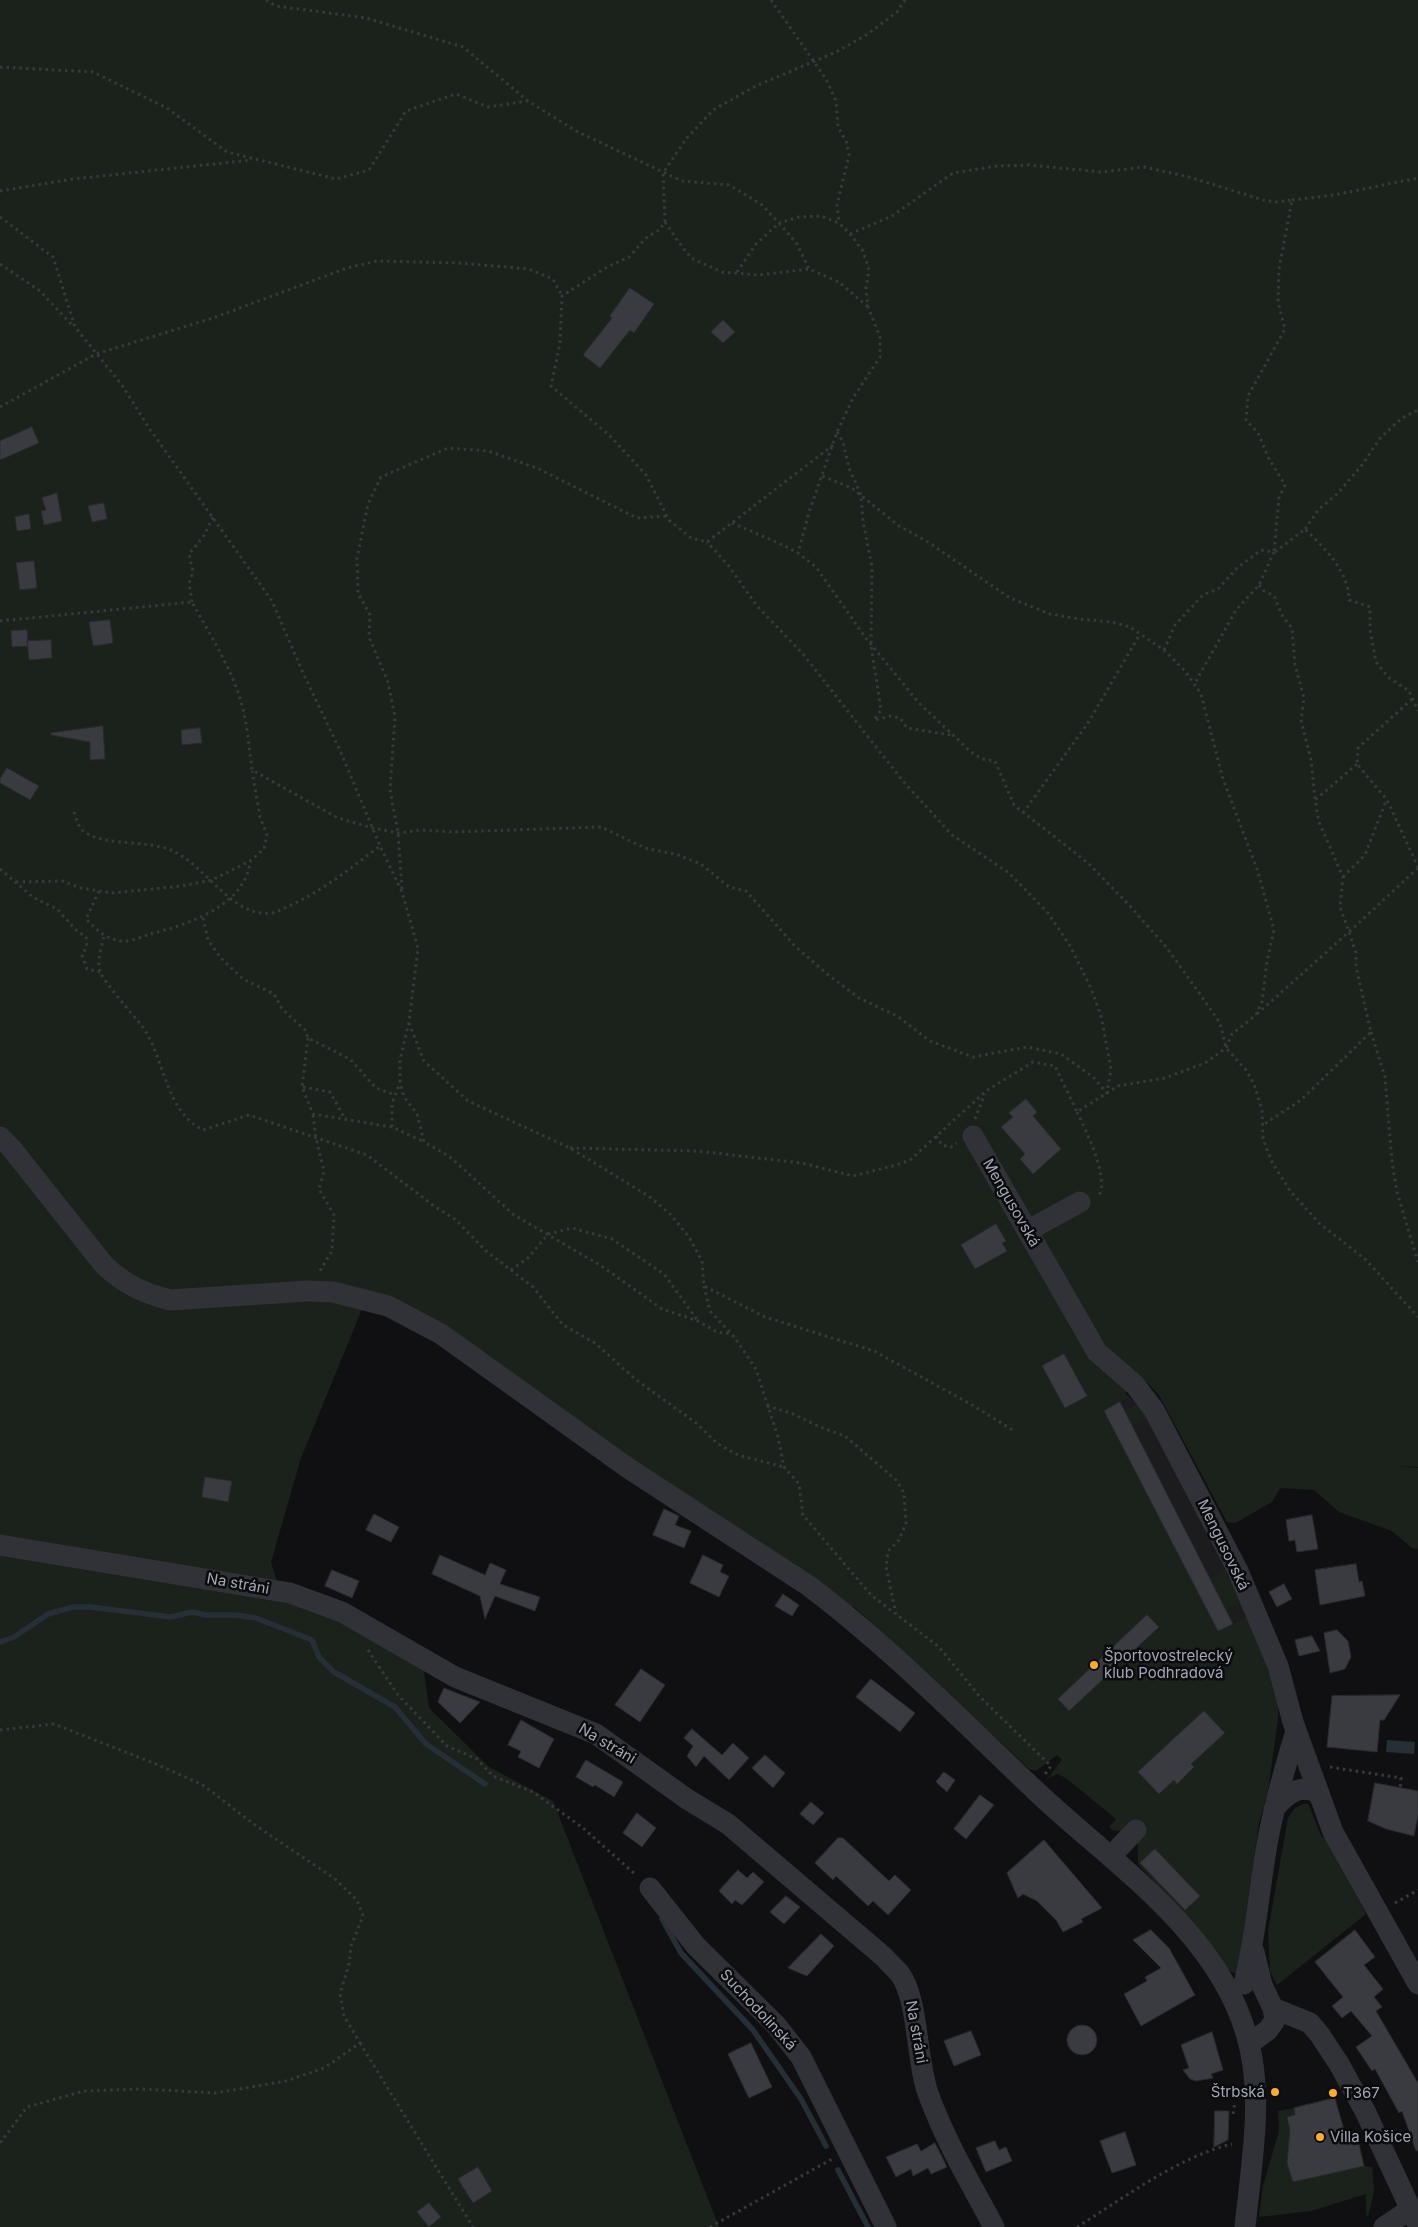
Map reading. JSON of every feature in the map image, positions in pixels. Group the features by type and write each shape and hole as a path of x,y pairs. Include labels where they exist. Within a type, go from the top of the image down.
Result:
{"street":[{"path":"0,1137 12,1149 104,1265 119,1279 133,1288 149,1295 170,1300 308,1291 333,1292 388,1306 441,1334 628,1468 809,1586 837,1607 902,1664 1041,1796 1135,1877 1199,1946 1245,1987 1273,2008 1310,2023 1339,2064 1361,2103 1414,2217 1384,2227"},
{"name":"Mengusovská","path":"969,1137 1098,1352 1135,1385 1154,1410 1238,1571 1278,1666 1296,1731 1333,1832 1418,1984"},
{"path":"1027,1231 1076,1204"},
{"name":"Na stráni","path":"0,1545 290,1593 342,1612 455,1677 596,1734 687,1799 728,1824 884,1957 900,1975 910,1996 917,2046 928,2094 947,2138 994,2227"},
{"path":"1245,2227 1254,2126 1245,1987 1253,1949 1274,1809 1296,1731"},
{"path":"1274,1809 1282,1798 1298,1790 1312,1790 1319,1793"},
{"path":"1111,1856 1136,1830"},
{"name":"Suchodolinská","path":"650,1888 696,1946 750,1998 791,2042 802,2057 886,2227"},
{"path":"1250,2052 1275,2020 1273,2008"},
{"path":"1268,2030 1310,2023"}],"path":[{"path":"266,0 276,6 366,18 462,47 528,100 576,132 682,181 729,185 761,204 797,244 809,268"},
{"path":"771,0 826,79 836,102 838,128 847,143 849,155 837,205 839,223"},
{"path":"868,306 839,282 809,268 758,274 722,272 692,258 665,222 663,173 686,139 713,110 756,86 813,62 868,34 897,12 905,0"},
{"path":"0,66 93,72 167,108 227,152 336,179 369,170 406,111 456,94 488,107 528,100"},
{"path":"0,191 73,179 256,159"},
{"path":"850,234 892,216 953,173 996,166 1038,165 1102,172 1144,167 1189,177 1263,200 1276,202 1334,195 1418,178"},
{"path":"1195,683 1236,610 1259,584 1274,552 1279,498 1285,485 1269,459 1258,433 1246,420 1248,396 1284,329 1278,302 1279,269 1292,200"},
{"path":"737,272 756,244 779,223 821,216 839,223 850,234 863,251 869,270 866,288 868,306 880,337 880,357 853,398 837,432 809,512 798,553"},
{"path":"0,217 53,258 75,328"},
{"path":"562,296 607,267 629,257 646,238 658,230 665,222"},
{"path":"0,407 96,354 213,318 347,268 377,261 459,263 529,269 553,280 562,296 560,343 551,386 610,436 646,476 669,520 690,538 707,542 728,565 757,606 803,654 902,780 952,834 1009,873 1048,913 1069,944 1090,986 1101,1016 1110,1069 1107,1093"},
{"path":"0,264 40,291 75,328 122,385 149,428 272,601 402,892 418,948 409,1022 400,1060 400,1082 404,1097 417,1114 424,1142"},
{"path":"1164,650 1175,625 1203,596 1218,589 1237,568 1261,550 1274,552 1305,529 1324,504 1338,493 1362,465 1382,437 1402,418 1418,410"},
{"path":"837,432 843,442 848,468 861,495 863,522 872,567 871,645 881,710 874,720 891,716 900,718 907,728 954,735"},
{"path":"707,542 834,444"},
{"path":"402,892 398,832 390,790 395,716 388,682 369,637 370,615 358,593 357,558 368,504 382,477 448,448 488,451 537,468 637,518 667,516"},
{"path":"822,476 852,488 899,526 928,542 1010,598 1050,614 1112,622 1130,627 1164,650 1195,683 1206,706 1215,756 1257,869 1274,930 1267,961 1265,995 1256,1015"},
{"path":"16,882 62,881 81,888 112,893 182,886 212,880 250,861 264,849 267,835 260,817 247,730 240,698 220,651 192,602 189,583 193,572 189,554 203,537 213,517"},
{"path":"732,523 798,553 816,567 871,645 919,703 982,759 990,759 998,764 1014,805 1088,863 1149,926 1214,1014 1220,1023 1226,1048 1251,1077 1260,1098 1263,1138 1273,1164 1291,1192 1319,1223 1366,1260 1418,1317"},
{"path":"1305,529 1330,554 1349,586 1349,600 1370,607 1370,629 1376,662 1388,677 1408,691 1418,712"},
{"path":"1259,584 1264,591 1274,596 1282,617 1292,628 1295,665 1304,698 1301,720 1311,760 1319,822 1343,877 1340,907 1356,953 1356,967 1371,1032 1385,1077 1392,1162 1397,1192 1418,1262"},
{"path":"0,621 192,602"},
{"path":"1023,813 1088,723 1140,634"},
{"path":"1077,1112 1118,1086 1165,1078 1205,1063 1226,1048 1232,1034 1349,932 1418,868 1387,800 1357,764 1358,748 1412,699"},
{"path":"1315,800 1357,764"},
{"path":"252,770 338,818 373,828 398,832 421,830 453,832 601,827 645,848 678,855 701,864 729,887 746,891 795,946 827,974 859,998 897,1016 930,1041 972,1057 1027,1047 1061,1054 1093,1077 1107,1093"},
{"path":"1343,877 1365,855 1387,800"},
{"path":"74,812 81,829 97,838 155,844 175,851 198,867 239,906 258,914 272,913 307,897 343,875 380,846"},
{"path":"99,891 86,919 104,937 123,941 175,928 203,918 230,897 248,874 250,861"},
{"path":"0,869 34,898 57,909 76,930 86,937 87,946 82,955 87,969 100,972"},
{"path":"203,918 208,940 221,958 243,979 274,994 282,1009 305,1030 308,1038 302,1087 313,1114 316,1138 324,1171 319,1189 334,1215 332,1251 308,1291"},
{"path":"104,937 100,951 100,972 143,1028 155,1048 177,1107 191,1123 203,1130 249,1116 367,1155 434,1206 456,1220 486,1251 533,1287 563,1325 595,1343 635,1379 696,1423 718,1444 738,1455 784,1467"},
{"path":"409,1022 424,1061 468,1101 570,1148 650,1197 671,1215 689,1237 702,1261 704,1286 710,1311 731,1334 756,1370 778,1437 784,1467 799,1484 803,1515 871,1595 939,1647 980,1697 1051,1766 1042,1778 1041,1796"},
{"path":"1263,1126 1301,1100 1371,1032"},
{"path":"308,1038 350,1059 376,1088 395,1095"},
{"path":"570,1148 698,1151 802,1163 853,1176 910,1160 986,1091 1033,1062 1055,1066 1077,1112 1099,1168 1101,1191 1099,1196 1085,1205 1076,1204"},
{"path":"392,1127 392,1103 400,1082"},
{"path":"302,1087 330,1092 344,1120"},
{"path":"936,1136 942,1144 951,1147 969,1137 986,1091"},
{"path":"313,1114 392,1127 424,1142 449,1156 514,1215 600,1265 662,1309 698,1321 717,1332 731,1334"},
{"path":"511,1270 528,1258 548,1234 572,1228 612,1239 664,1274 698,1321"},
{"path":"704,1286 765,1317 874,1351 974,1406 1014,1432"},
{"path":"767,1406 791,1413 820,1427 845,1436 896,1480 904,1493 906,1523 899,1540 888,1551 886,1566 896,1614"},
{"path":"364,1645 398,1695 447,1746 477,1759 493,1776 533,1792 583,1828 650,1888"},
{"path":"0,1730 54,1724 156,1764 203,1785 255,1825 334,1878 357,1900 363,1916 351,1946 340,1994 344,2016 473,2227"},
{"path":"1308,1764 1401,1778 1400,1788"},
{"path":"1377,1913 1418,1890"},
{"path":"0,2143 27,2107 84,2092 141,2089 216,2093 286,2081 324,2068 360,2044"},
{"path":"1233,2114 1236,2094"},
{"path":"1077,2227 1157,2177 1194,2158 1232,2144"},
{"path":"710,2227 848,2151"}],"shaded area":[{"path":"0,0 1418,0 1418,1467 1394,1466 1418,1468 1418,1549 1412,1548 1392,1531 1339,1512 1314,1490 1280,1488 1272,1502 1235,1523 1227,1522 1159,1395 1145,1380 1125,1393 1130,1398 1104,1411 1218,1631 1249,1616 1278,1698 1278,1719 1268,1791 1259,1823 1237,1974 1229,1971 1182,1911 1138,1864 1138,1844 1121,1831 1113,1830 1109,1827 1116,1819 1066,1778 1057,1774 1047,1779 1062,1760 1057,1755 1036,1771 1029,1769 930,1675 853,1606 846,1613 441,1334 366,1299 301,1458 271,1562 277,1582 422,1658 429,1708 489,1767 553,1801 719,2227 0,2227"},
{"path":"1130,1398 1138,1404 1147,1418 1249,1616 1218,1631 1104,1411"},
{"path":"1138,1404 1147,1418 1132,1426 1124,1411"},
{"path":"1225,1570 1242,1602 1226,1610 1210,1578"},
{"path":"1387,1740 1415,1742 1414,1754 1386,1752"},
{"path":"1308,1804 1322,1838 1326,1837 1366,1914 1277,1985 1270,1971 1268,1931 1288,1818 1295,1808"},
{"path":"1294,2108 1295,2115 1287,2118 1290,2130 1287,2163 1293,2182 1364,2166 1372,2167 1374,2192 1368,2216 1366,2215 1366,2194 1311,2211 1259,2217 1263,2186 1279,2131 1278,2111"}],"building":[{"path":"630,288 654,304 634,333 630,330 600,368 583,355 612,318 610,316"},
{"path":"723,320 735,332 723,343 711,332"},
{"path":"32,427 39,443 0,460 0,441"},
{"path":"57,493 62,521 44,525 41,511 46,510 42,498"},
{"path":"104,503 107,519 92,522 88,506"},
{"path":"29,514 31,529 17,531 15,517"},
{"path":"34,561 37,588 20,590 16,563"},
{"path":"110,620 113,643 93,646 89,622"},
{"path":"27,630 28,646 12,647 11,631"},
{"path":"51,640 52,658 29,660 27,641"},
{"path":"103,726 105,759 90,760 90,742 51,735 51,733"},
{"path":"200,728 202,743 182,745 181,730"},
{"path":"7,768 39,786 30,800 0,783 0,779"},
{"path":"1026,1099 1037,1112 1033,1116 1061,1149 1033,1174 1020,1159 1025,1154 1001,1127 1013,1117 1009,1113"},
{"path":"996,1224 1006,1241 1002,1243 1007,1251 975,1269 961,1245"},
{"path":"1064,1354 1087,1396 1065,1408 1042,1366"},
{"path":"1120,1402 1233,1624 1218,1631 1104,1411"},
{"path":"205,1477 232,1481 228,1502 202,1497"},
{"path":"664,1509 679,1516 675,1525 691,1531 684,1548 653,1535"},
{"path":"374,1514 399,1527 391,1542 366,1530"},
{"path":"1312,1515 1318,1549 1297,1552 1295,1540 1289,1541 1286,1520"},
{"path":"440,1555 485,1575 490,1563 506,1570 500,1584 540,1597 535,1611 495,1596 485,1619 480,1596 432,1574"},
{"path":"703,1555 723,1565 720,1572 729,1576 719,1597 690,1583"},
{"path":"1356,1564 1359,1582 1362,1581 1365,1596 1320,1605 1315,1570"},
{"path":"332,1570 359,1581 352,1598 325,1586"},
{"path":"1284,1584 1292,1599 1277,1607 1269,1592"},
{"path":"783,1594 799,1605 792,1616 775,1606"},
{"path":"1147,1615 1159,1627 1069,1711 1058,1699"},
{"path":"1337,1630 1348,1641 1351,1657 1345,1669 1330,1673 1324,1633"},
{"path":"1312,1636 1320,1651 1299,1656 1295,1640"},
{"path":"641,1669 665,1685 640,1722 615,1705"},
{"path":"871,1679 915,1713 900,1732 856,1697"},
{"path":"444,1688 480,1702 460,1723 438,1702"},
{"path":"1400,1695 1384,1720 1380,1720 1377,1752 1327,1747 1332,1696"},
{"path":"1204,1711 1225,1733 1191,1764 1194,1767 1177,1784 1174,1780 1159,1794 1138,1772"},
{"path":"521,1720 554,1739 539,1768 518,1757 521,1751 508,1745"},
{"path":"692,1729 722,1755 733,1743 749,1758 729,1780 704,1756 696,1767 687,1756 693,1746 684,1738"},
{"path":"765,1755 785,1773 773,1788 752,1768"},
{"path":"586,1760 623,1782 614,1797 595,1785 593,1787 576,1777"},
{"path":"944,1772 955,1780 947,1792 936,1782"},
{"path":"1375,1783 1418,1791 1418,1815 1414,1836 1386,1829 1368,1821"},
{"path":"980,1795 994,1805 966,1839 954,1829"},
{"path":"811,1802 824,1813 813,1825 800,1814"},
{"path":"637,1813 656,1828 642,1847 623,1833"},
{"path":"838,1838 843,1838 889,1881 895,1875 911,1890 888,1915 873,1901 868,1906 836,1876 833,1880 815,1863"},
{"path":"1044,1840 1102,1908 1081,1919 1083,1922 1063,1932 1056,1920 1037,1901 1023,1894 1018,1898 1007,1873"},
{"path":"1155,1849 1200,1896 1185,1910 1140,1863"},
{"path":"738,1870 747,1878 753,1872 764,1882 742,1905 735,1900 732,1904 719,1891"},
{"path":"786,1896 800,1907 784,1924 770,1912"},
{"path":"1151,1930 1169,1948 1195,1995 1141,2026 1124,1994 1147,1981 1145,1977 1161,1968 1133,1940"},
{"path":"1355,1930 1375,1957 1364,1965 1383,1989 1374,1997 1382,2007 1376,2011 1418,2083 1418,2150 1416,2151 1402,2111 1399,2113 1375,2069 1372,2071 1356,2047 1372,2036 1351,2011 1342,2018 1332,2006 1343,1997 1315,1962"},
{"path":"821,1934 834,1946 807,1976 788,1968"},
{"path":"1082,2025 1092,2030 1097,2040 1092,2050 1082,2055 1072,2050 1067,2040 1072,2030"},
{"path":"971,2031 981,2055 954,2066 944,2041"},
{"path":"1212,2032 1223,2070 1211,2074 1213,2078 1196,2081 1190,2079 1183,2070 1189,2068 1181,2045"},
{"path":"751,2043 772,2087 749,2098 728,2054"},
{"name":"Villa Košice","path":"1335,2098 1344,2130 1349,2129 1353,2145 1359,2144 1364,2166 1293,2182 1287,2163 1290,2130 1287,2117 1295,2115 1294,2108"},
{"path":"1215,2111 1229,2111 1228,2140 1214,2147"},
{"path":"1125,2132 1136,2165 1112,2173 1100,2141"},
{"path":"995,2141 999,2150 1006,2147 1012,2161 986,2172 976,2148"},
{"path":"935,2143 947,2167 931,2174 928,2168 913,2176 911,2169 896,2177 886,2157 917,2144 921,2151"},
{"path":"478,2167 492,2191 473,2203 458,2179"},
{"path":"429,2203 441,2217 429,2227 417,2212"}],"waterway":[{"path":"0,1642 14,1637 48,1614 73,1607 90,1607 171,1617 192,1612 206,1615 236,1615 256,1618 312,1640 319,1657 334,1672 395,1707 426,1744 485,1784"},
{"path":"662,1919 681,1953 753,2030 801,2099 826,2146"},
{"path":"838,2170 868,2227"}],"place":[{"name":"Športovostrelecký klub Podhradová","path":"1094,1665"},
{"name":"Štrbská","path":"1275,2092"},
{"name":"T367","path":"1333,2093"},
{"name":"Villa Košice","path":"1320,2137"}]}
